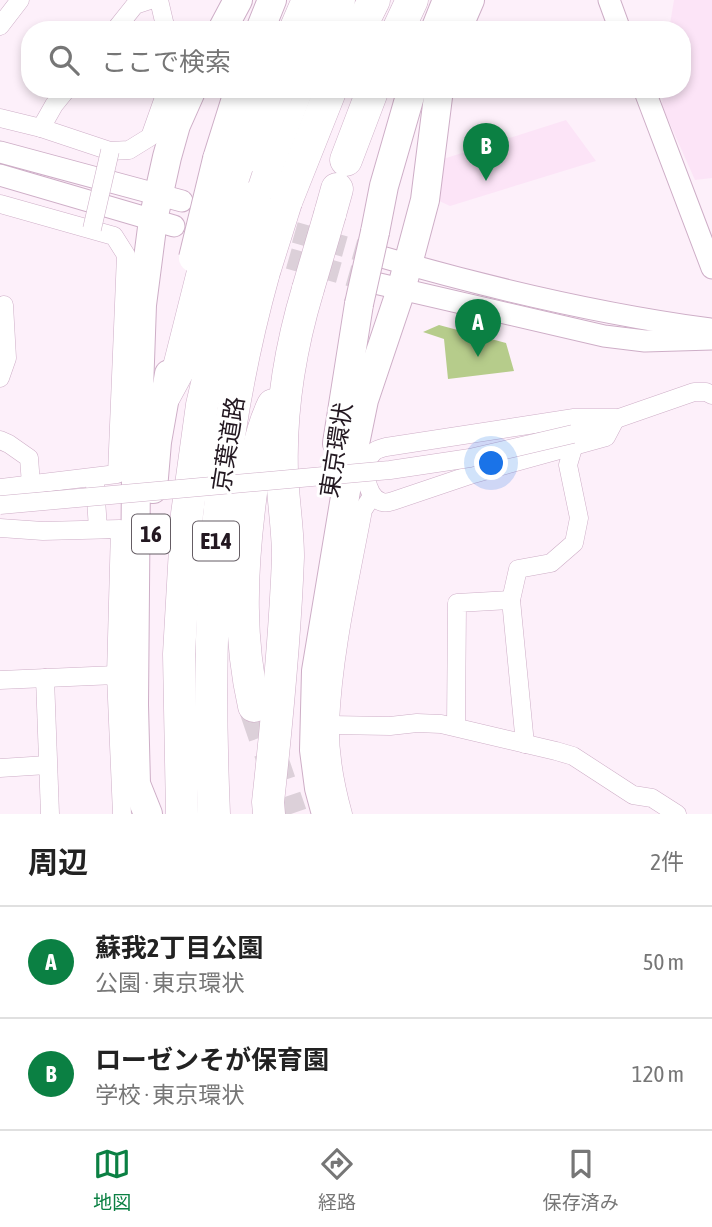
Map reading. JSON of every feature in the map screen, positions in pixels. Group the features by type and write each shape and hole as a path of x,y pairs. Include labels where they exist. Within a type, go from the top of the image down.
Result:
{"highway":[{"path":"227,21 238,0"},
{"path":"264,21 272,0"},
{"path":"299,21 308,0"},
{"path":"328,21 338,0"},
{"path":"364,21 374,0"},
{"path":"402,21 412,0"},
{"path":"439,21 447,0"},
{"path":"461,21 470,0"},
{"name":"16","path":"149,814 136,784 134,607 141,333 167,210 176,125 188,98"},
{"path":"165,395 225,264 227,162 238,98"},
{"path":"227,162 265,98"},
{"name":"京葉道路","path":"182,814 179,654 187,514 202,405 225,264 255,197 294,98"},
{"name":"京葉道路","path":"225,264 286,202 327,98"},
{"path":"269,814 287,567 282,471 283,408 287,375 337,188 370,98"},
{"name":"東京環状","path":"275,814 383,272 384,186 409,98"},
{"path":"326,814 314,750 316,671 364,400 383,272 425,200 438,98"},
{"name":"京葉道路","path":"214,814 210,660 218,515 242,359 225,264"},
{"path":"254,706 248,677 241,607 243,565 252,482 269,412 287,375"},
{"name":"16","path":"149,814 148,634 151,503 165,395"}],"street":[{"path":"0,26 20,0"},
{"path":"122,21 135,5 150,0"},
{"path":"159,0 164,21"},
{"path":"609,0 617,21"},
{"path":"41,128 60,98"},
{"path":"0,118 41,128 110,151 129,150 150,137 164,98"},
{"path":"647,98 712,268"},
{"path":"92,229 110,151"},
{"path":"0,152 167,210"},
{"path":"0,176 167,210"},
{"path":"0,204 114,236 126,256 117,474 0,488"},
{"path":"383,272 712,330"},
{"path":"383,272 604,336 645,341 712,340"},
{"path":"0,378 7,358 4,304"},
{"path":"616,418 574,418 386,447 374,451 367,460 367,484 372,496 382,502 393,501 573,441 616,418 694,392 706,391 712,395"},
{"path":"0,440 29,458 31,484"},
{"path":"0,505 390,470 573,441"},
{"path":"525,744 511,600 518,569 551,563 575,543 579,518 568,465 573,441"},
{"path":"94,476 99,529"},
{"path":"343,814 334,778 330,725 363,510 372,496"},
{"path":"0,528 43,531 120,529 116,675 122,814"},
{"path":"456,727 457,603 511,600"},
{"path":"0,680 116,675"},
{"path":"45,678 50,814"},
{"path":"330,725 390,726 417,723 456,727 573,755 633,795 652,798 677,814"},
{"path":"0,768 47,765"}],"shaded area":[{"path":"674,0 712,0 712,178 695,180 662,106 662,98 691,98 691,21 670,21"},
{"path":"566,120 596,161 450,206 437,200 443,159"}],"green space":[{"path":"439,325 506,343 514,371 448,379 444,339 423,332"}],"tunnel":[{"path":"265,224 382,257"},
{"path":"259,250 375,283"},
{"path":"254,706 291,814"}],"place":[{"name":"ローゼンそが保育園","path":"486,181"},
{"name":"蘇我2丁目公園","path":"478,357"}]}
